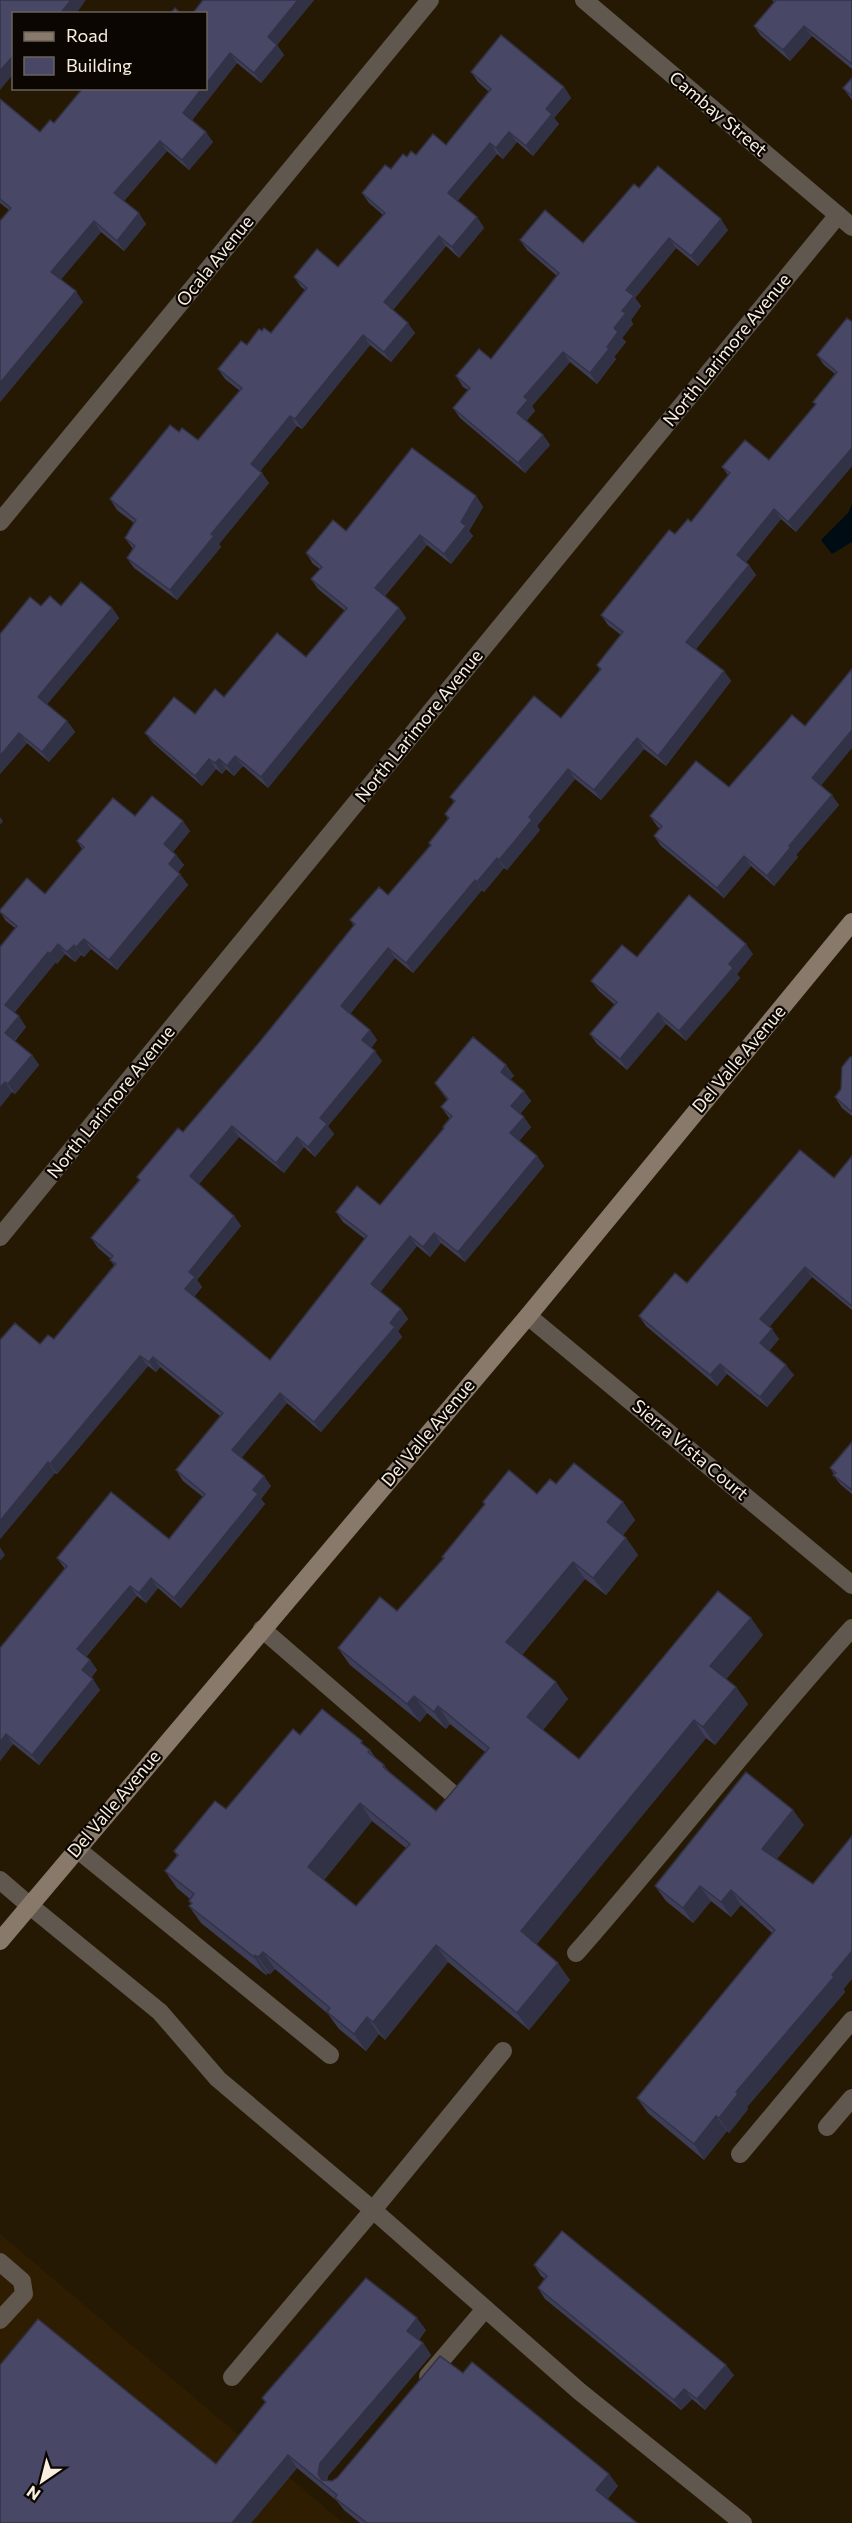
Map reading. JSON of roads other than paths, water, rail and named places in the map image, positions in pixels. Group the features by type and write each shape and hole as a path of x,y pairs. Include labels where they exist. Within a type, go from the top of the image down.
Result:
{"street":[{"name":"Ocala Avenue","path":"0,522 430,0"},
{"name":"Cambay Street","path":"584,0 852,227"},
{"name":"North Larimore Avenue","path":"0,1237 838,215"},
{"name":"Del Valle Avenue","path":"0,1941 528,1316 852,922"},
{"name":"Sierra Vista Court","path":"528,1316 852,1585"},
{"path":"576,1953 652,1867 794,1693 852,1628"},
{"path":"262,1629 456,1796"},
{"path":"77,1849 330,2055"},
{"path":"0,1880 160,2012 218,2079 374,2210 579,2391 743,2523"},
{"path":"740,2154 852,2020"},
{"path":"232,2377 374,2210 503,2051"},
{"path":"827,2127 852,2098"},
{"path":"0,2262 22,2281 24,2294 0,2320"},
{"path":"419,2387 485,2309"}]}
